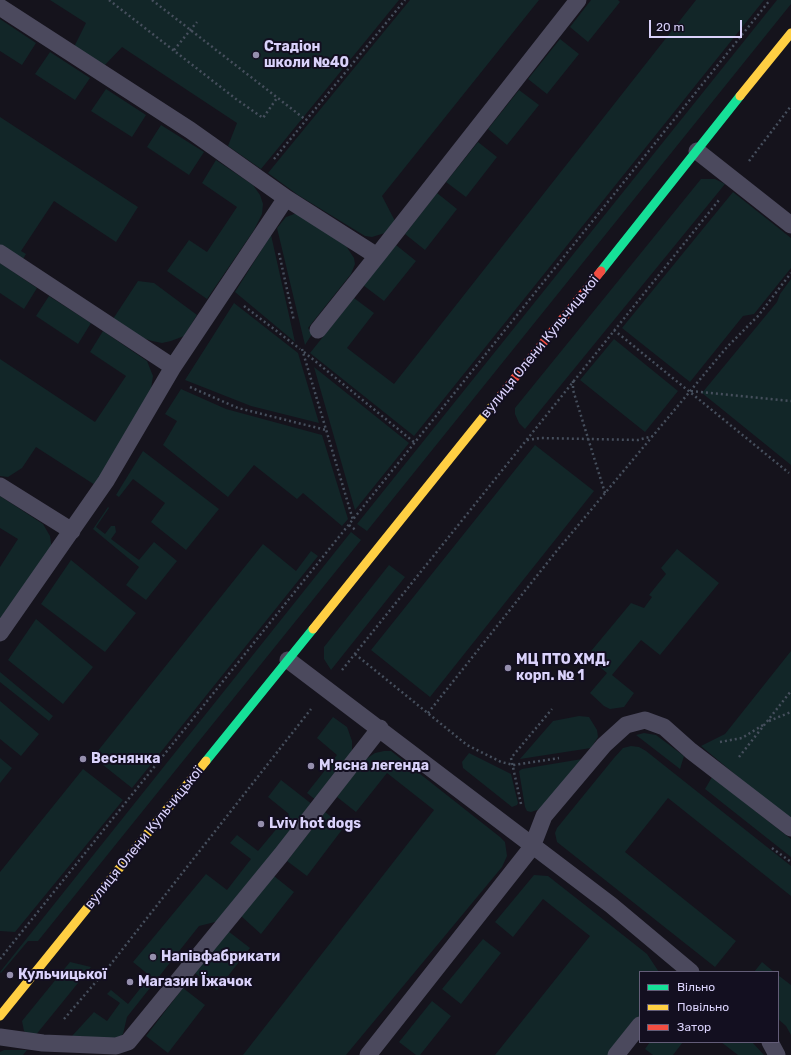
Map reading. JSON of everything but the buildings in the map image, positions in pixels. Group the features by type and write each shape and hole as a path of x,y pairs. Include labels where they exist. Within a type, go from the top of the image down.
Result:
{"street":[{"name":"вулиця Олени Кульчицької","path":"0,1016 791,33"}],"lane":[{"path":"318,330 578,0"},
{"path":"0,7 190,130 286,198 377,256"},
{"path":"697,151 791,226"},
{"path":"0,633 106,482 170,373 223,290 286,198"},
{"path":"0,253 170,373"},
{"path":"0,486 72,531"},
{"path":"288,660 380,728 532,847 611,906 686,971"},
{"path":"368,1055 532,847 544,816 604,745 626,726 645,720 664,727 691,751 791,828"},
{"path":"0,1038 43,1043 116,1046 128,1042 272,867 380,728"},
{"path":"616,1055 639,1026"},
{"path":"770,1043 776,1055"}],"path":[{"path":"110,0 236,99 263,118 277,98"},
{"path":"152,0 306,120"},
{"path":"258,178 405,0"},
{"path":"0,959 770,0"},
{"path":"174,50 197,22"},
{"path":"43,1043 107,969 327,689 734,181 791,106"},
{"path":"271,219 295,323"},
{"path":"428,714 555,553 727,347 758,316 791,273"},
{"path":"223,290 302,351 415,443"},
{"path":"614,330 789,473"},
{"path":"300,344 353,521"},
{"path":"170,373 238,408 327,431"},
{"path":"573,381 573,390 605,493"},
{"path":"690,391 791,401"},
{"path":"526,440 540,438 638,440 653,436"},
{"path":"723,776 791,691"},
{"path":"532,847 511,764 511,758 552,709"},
{"path":"691,751 742,738 765,723 791,712"}],"green space":[{"name":"Стадіон школи №40","path":"50,0 399,0 261,169 228,146 237,123 122,47 105,65 74,47 86,23"},
{"path":"410,0 539,0 382,196 395,221 388,232 372,237 365,236 298,195 268,173"},
{"path":"591,0 618,0 620,2 588,42 570,27"},
{"path":"696,0 764,0 414,436 310,353 354,298 374,313 347,348 394,384"},
{"path":"777,0 791,0 791,4 367,531 357,524"},
{"path":"0,19 36,43 22,65 0,51"},
{"path":"560,39 579,54 547,94 528,79"},
{"path":"50,52 90,78 75,100 35,74"},
{"path":"106,89 146,115 132,137 91,111"},
{"path":"519,90 539,105 507,145 488,129"},
{"path":"0,117 138,207 116,242 54,201 21,251 26,254 23,259 0,245"},
{"path":"161,125 204,152 189,175 147,147"},
{"path":"478,142 497,157 466,197 446,182"},
{"path":"216,160 253,185 260,195 263,204 262,214 254,230 207,299 167,271 189,240 207,252 237,207 202,183"},
{"path":"701,179 715,179 725,184 525,429 519,423 515,414 515,408"},
{"path":"733,192 791,238 791,268 754,314 743,316 690,382 622,328"},
{"path":"437,193 457,209 425,250 405,234"},
{"path":"297,213 346,246 354,258 355,264 351,274 308,328 312,334 305,345 277,228 286,217"},
{"path":"271,235 295,342 235,292"},
{"path":"396,245 416,261 384,301 363,285"},
{"path":"0,263 37,288 24,309 0,293"},
{"path":"791,279 791,465 702,393 777,302 780,294"},
{"path":"138,281 154,283 197,315 184,336 162,343 152,341 143,338 113,319"},
{"path":"49,296 91,323 78,344 36,316"},
{"path":"234,303 298,353 319,423 251,406 185,380"},
{"path":"103,331 147,361 153,376 151,389 95,485 36,447 22,468 8,477 0,476 0,359 95,422 126,376 90,352"},
{"path":"614,339 678,391 645,432 580,380"},
{"path":"314,367 409,443 355,510"},
{"path":"181,389 226,409 322,435 348,519 342,526 303,493 297,499 254,465 228,497 163,445 177,421 165,414"},
{"path":"535,445 594,491 430,697 371,650"},
{"path":"143,451 219,509 186,550 151,522 165,503 133,479 119,497 116,495"},
{"path":"0,496 43,524 50,536 52,550 0,619 0,567 18,539 0,528"},
{"path":"108,507 109,508 96,527 105,534 111,526 115,526 116,532 111,539 139,560 154,542 177,561 146,600 126,585 139,567 93,529"},
{"path":"351,532 361,540 38,941 28,941 1,973 0,972"},
{"path":"263,544 296,571 311,551 318,556 132,788 93,757"},
{"path":"677,549 719,583 660,655 641,640 612,675 634,693 624,707 610,709 604,706 590,693 607,673 587,656 631,603 644,608 652,597 649,595 666,574 661,568"},
{"path":"71,560 136,613 105,652 41,604"},
{"path":"389,565 405,577 331,670 324,659 324,647"},
{"path":"36,619 93,667 63,704 8,660"},
{"path":"791,651 791,821 701,746 725,734"},
{"path":"0,672 53,716 49,721 0,682"},
{"path":"0,701 39,734 21,756 0,739"},
{"path":"579,716 589,717 597,730 598,737 591,748 520,759 553,721"},
{"path":"333,717 347,727 352,741 352,751 317,801 307,793 337,755 317,738"},
{"path":"644,733 656,735 684,756 680,769 636,735"},
{"path":"631,746 639,747 646,751 791,866 791,896 668,798 625,852 736,941 715,967 557,842 555,833 557,828 623,748"},
{"path":"391,751 500,837 505,842 507,856 502,867 346,1055 243,1055 434,810 387,773 356,812 337,797 363,761 375,753"},
{"path":"469,753 511,774 518,803 517,805 512,807 463,768 462,762"},
{"path":"0,758 12,768 0,783"},
{"path":"582,759 540,809 531,812 527,811 519,771 522,769"},
{"path":"83,769 123,800 15,932 0,931 0,872"},
{"path":"712,777 791,839 791,857 705,789"},
{"path":"281,780 313,805 219,921 199,926 127,1017 123,1034 118,1039 72,1036 94,1012 107,1021 120,1003 107,994 111,990 128,1004 150,976 133,962 206,874 227,890 251,859 230,843 237,835 258,851 289,814 268,797"},
{"path":"325,812 344,827 307,876 287,861"},
{"path":"534,875 548,876 647,954 658,971 639,971 639,1017 608,1055 495,1055 590,936 543,899 513,937 495,922"},
{"path":"274,876 294,892 261,934 241,916"},
{"path":"228,931 250,948 217,990 195,973"},
{"path":"483,939 501,953 461,1004 442,989"},
{"path":"70,962 91,967 35,1036 29,1035 24,1031 22,1021"},
{"path":"762,962 773,971 755,971"},
{"path":"779,976 791,985 791,1035 786,1026 779,1020"},
{"path":"183,988 205,1005 168,1053 146,1036"},
{"path":"432,1001 451,1016 420,1055 416,1055 399,1042"},
{"path":"649,1043 682,1043 673,1055 653,1055 645,1049"},
{"path":"722,1043 753,1043 764,1055 738,1055"},
{"path":"4,1050 27,1050 23,1055 0,1055 0,1052"}],"traffic: fast":[{"path":"601,271 740,96"},
{"path":"206,761 313,629"}],"traffic: slow":[{"path":"740,96 791,33"},
{"path":"313,629 501,395"},
{"path":"0,1016 206,761"}],"traffic: jam":[{"path":"501,395 601,271"}],"place":[{"name":"Стадіон школи №40","path":"256,55"},
{"name":"МЦ ПТО ХМД, корп. № 1","path":"508,668"},
{"name":"Веснянка","path":"83,759"},
{"name":"М'ясна легенда","path":"311,766"},
{"name":"Lviv hot dogs","path":"261,824"},
{"name":"Напівфабрикати","path":"153,957"},
{"name":"Кульчицької","path":"10,975"},
{"name":"Магазин Їжачок","path":"130,982"}]}
